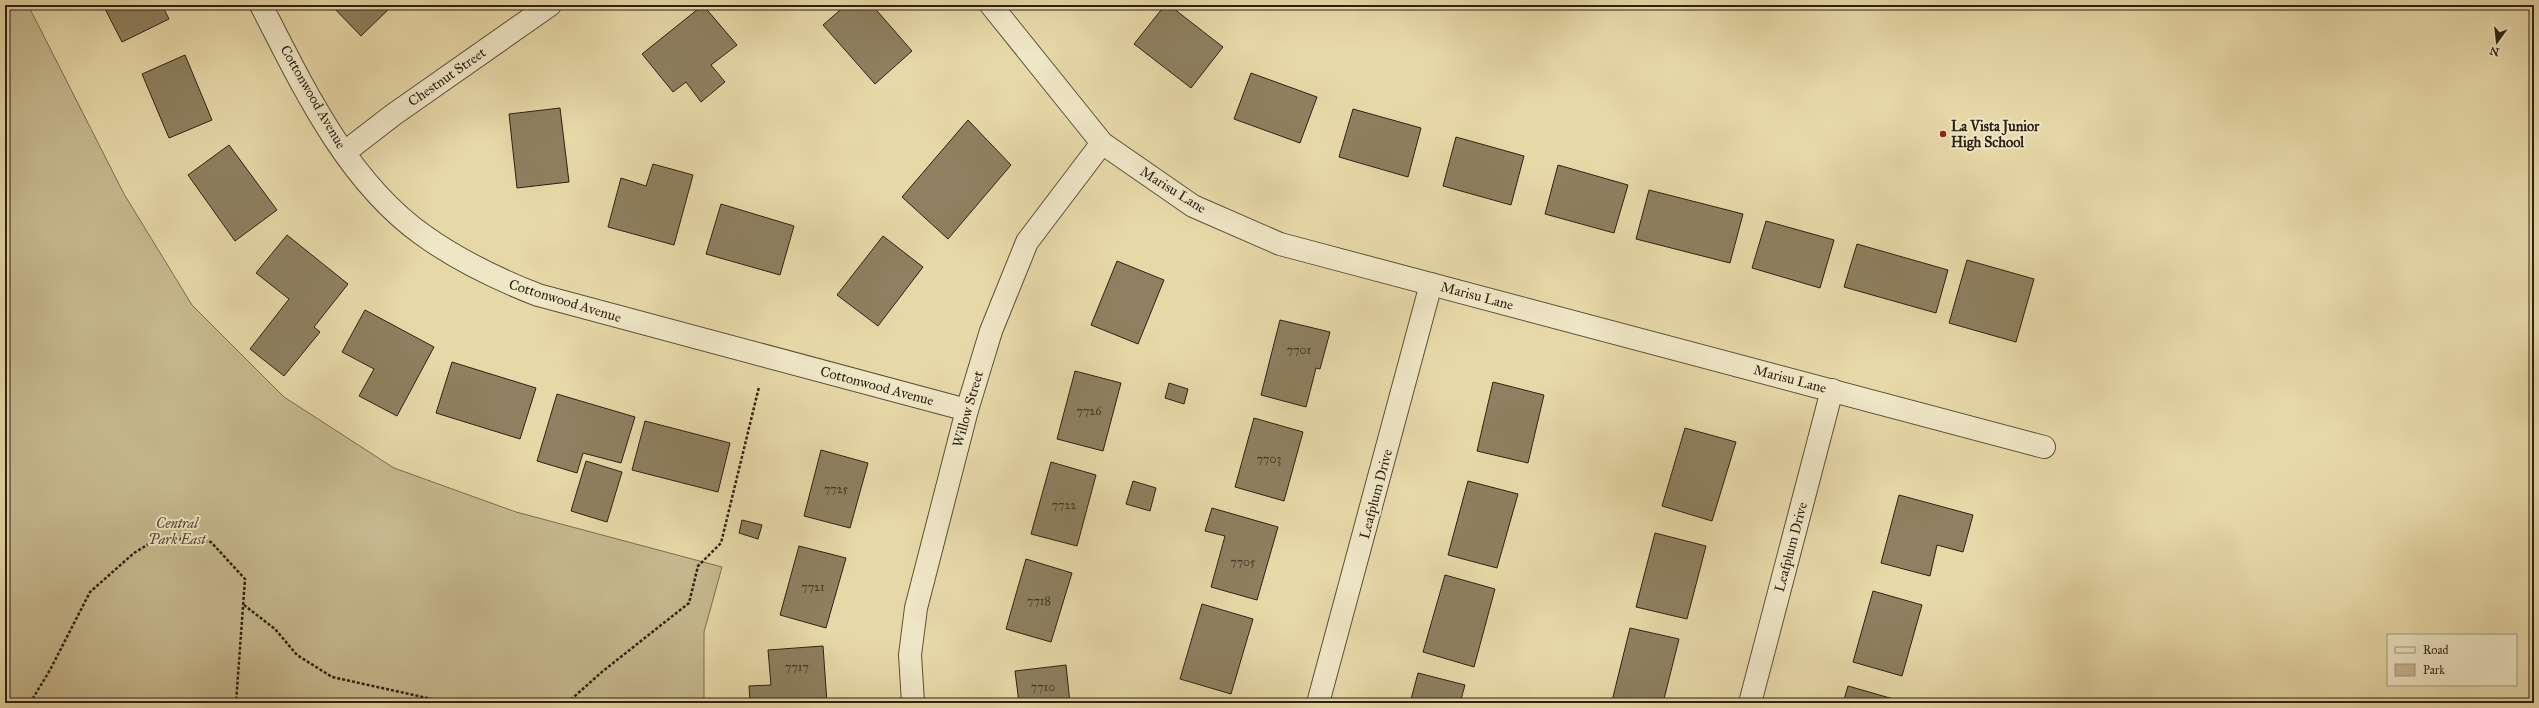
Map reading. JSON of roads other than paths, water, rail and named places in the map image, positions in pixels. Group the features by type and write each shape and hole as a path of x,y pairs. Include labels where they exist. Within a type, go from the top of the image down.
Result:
{"street":[{"name":"Cottonwood Avenue","path":"261,5 293,66 345,152 394,211 422,235 479,270 504,282 538,295 579,307 967,410"},
{"name":"Chestnut Street","path":"345,152 392,115 550,5"},
{"name":"Marisu Lane","path":"991,5 1102,143 1193,206 1280,244 2044,447"},
{"name":"Willow Street","path":"913,703 910,655 916,608 967,410 991,331 1027,242 1102,143"},
{"name":"Leafplum Drive","path":"1318,703 1431,284"},
{"name":"Leafplum Drive","path":"1750,703 1832,390"}],"place":[{"name":"La Vista Junior High School","path":"1943,134"}],"park label":[{"name":"Central Park East","path":"177,532"}]}
